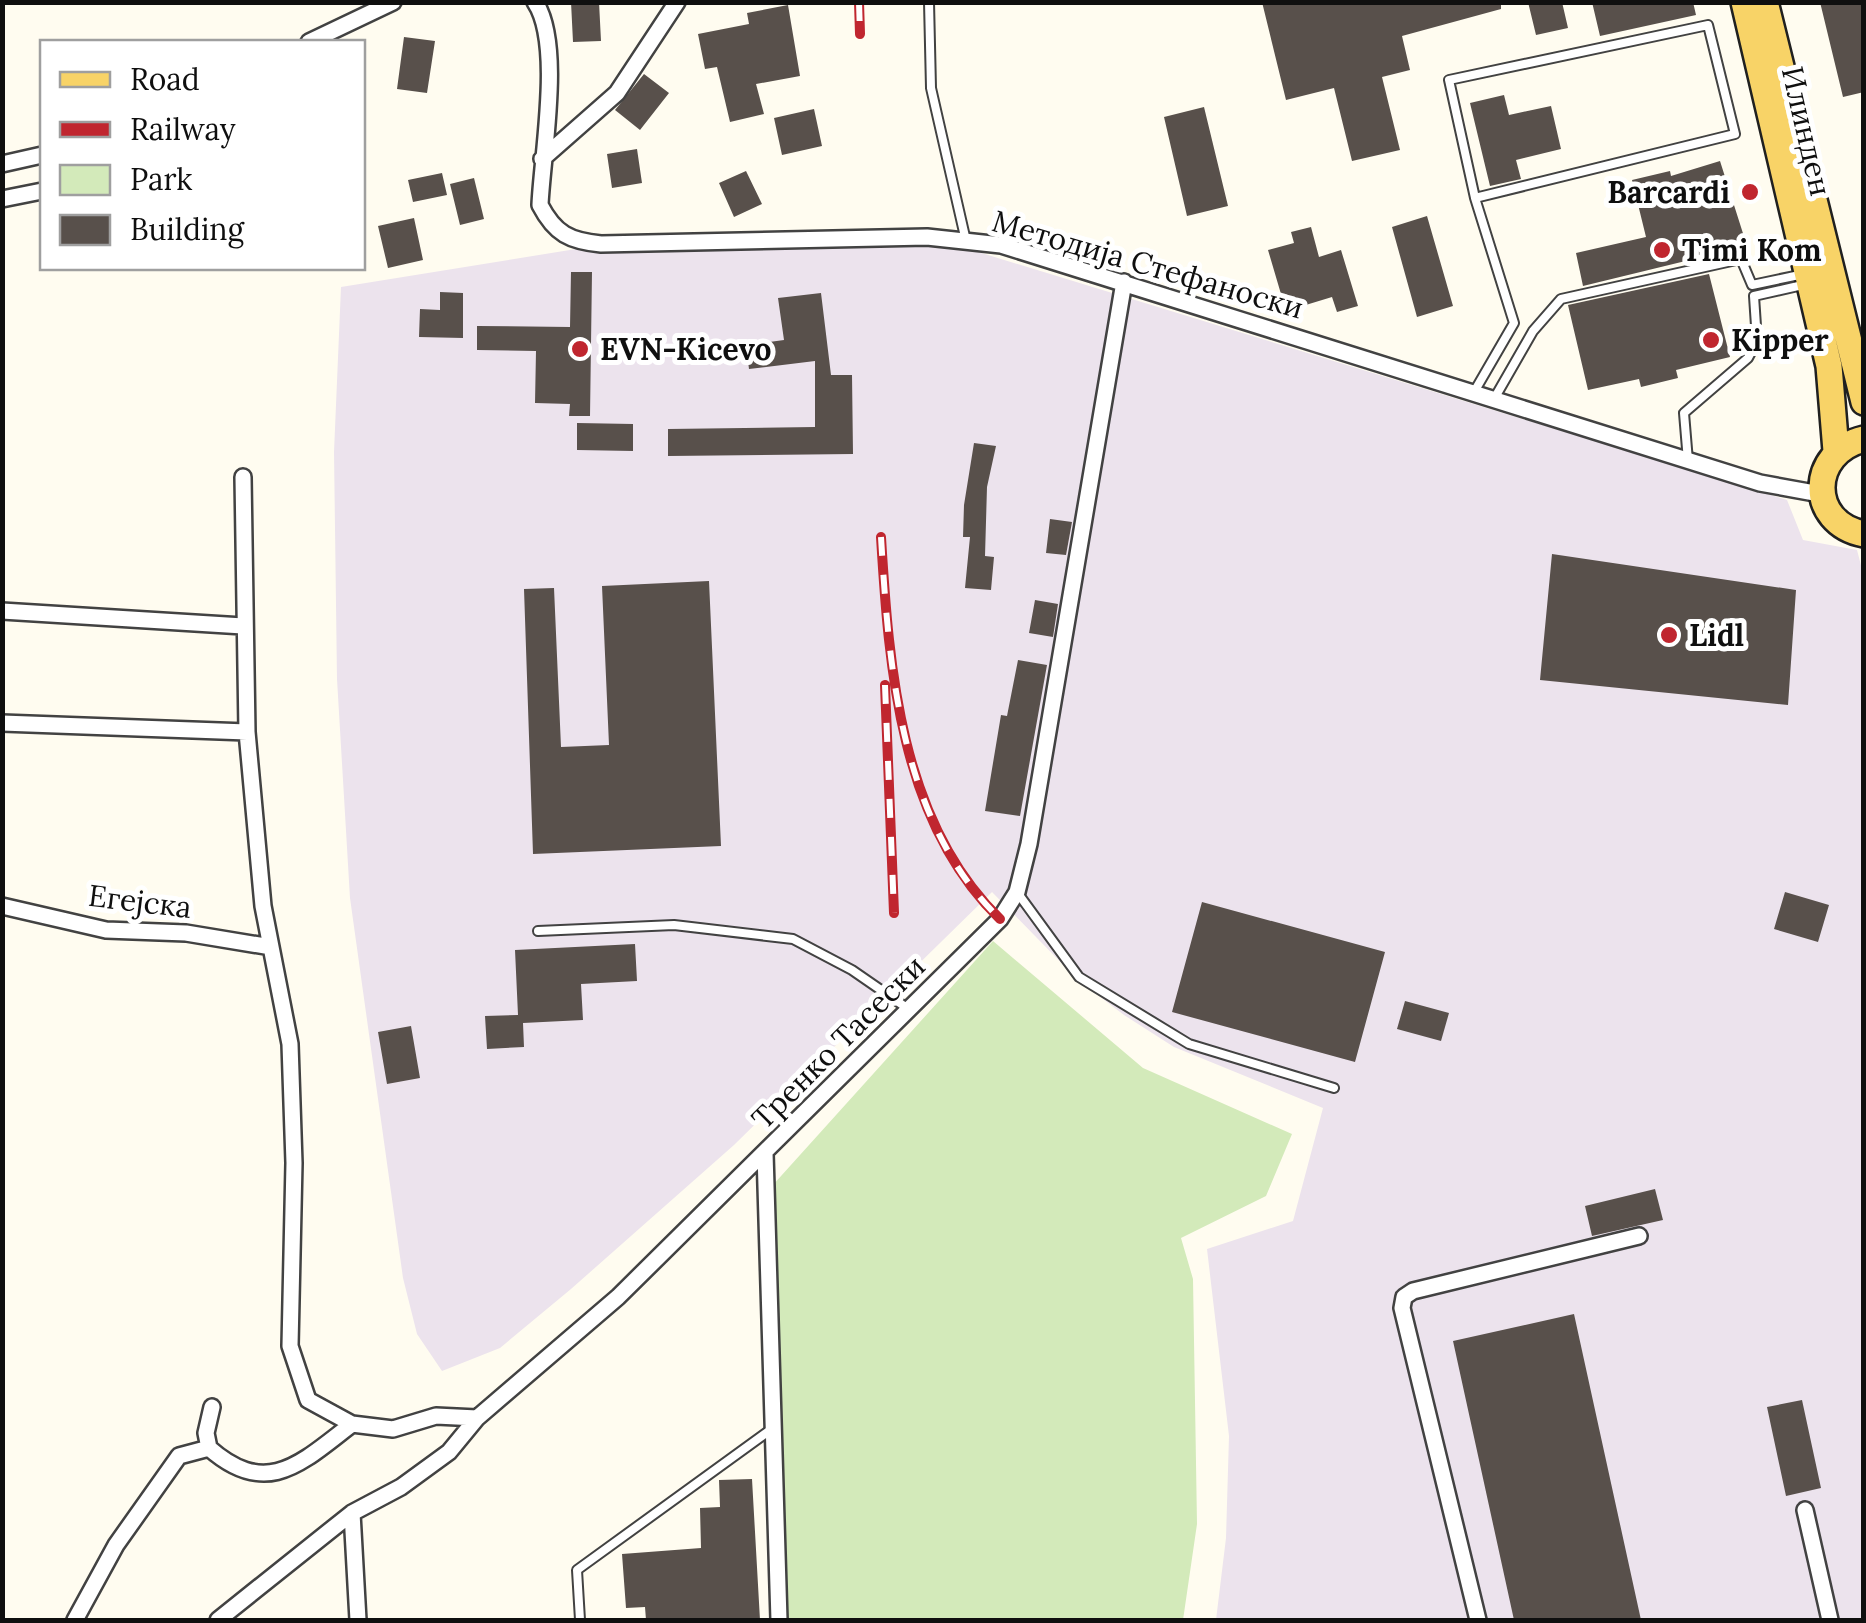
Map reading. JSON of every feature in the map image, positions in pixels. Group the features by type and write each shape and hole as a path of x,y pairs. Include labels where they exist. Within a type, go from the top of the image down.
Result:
{"main road":[{"name":"Илинден","path":"1748,3 1828,366 1836,451 1826,464 1820,494"},
{"name":"Илинден","path":"1748,3 1864,402"},
{"path":"1836,451 1864,439"},
{"path":"1820,494 1834,520 1862,536"}],"street":[{"path":"313,40 393,2"},
{"name":"Методија Стефаноски","path":"535,2 543,14 547,49 540,206 552,226 572,241 601,244 927,236 1001,245 1760,483 1820,494"},
{"path":"542,159 617,94 677,2"},
{"path":"2,164 40,155"},
{"path":"2,199 40,191"},
{"name":"Тренко Тасески","path":"218,1620 352,1513 401,1487 450,1452 476,1418 618,1297 1000,919 1017,892 1080,564 1124,282"},
{"path":"242,478 247,732 271,947 290,1044 294,1163 290,1346 308,1400 352,1424 393,1429 436,1416 476,1418"},
{"path":"2,611 243,626"},
{"path":"2,723 247,732"},
{"name":"Егејска","path":"2,906 106,930 186,934 271,947"},
{"path":"765,1154 779,1620"},
{"path":"1478,1620 1402,1308 1404,1297 1413,1290 1638,1236"},
{"path":"212,1408 206,1432 209,1448 242,1472 263,1476 308,1459 352,1424"},
{"path":"74,1620 116,1545 179,1456 209,1448"},
{"path":"1805,1510 1830,1620"},
{"path":"352,1513 358,1620"}],"lane":[{"path":"929,2 931,88 966,240"},
{"path":"1474,392 1514,323 1475,198 1449,80 1708,25 1735,134 1475,198"},
{"path":"1493,400 1533,331 1562,299 1741,260 1752,285 1757,341 1748,358 1684,414 1688,460"},
{"path":"1752,285 1810,278"},
{"path":"1754,296 1810,278"},
{"path":"1514,323 1533,331"},
{"path":"1017,892 1079,977 1188,1044 1334,1088"},
{"path":"538,931 674,925 793,939 852,970 911,1011"},
{"path":"580,1620 577,1570 773,1428"}],"shaded area":[{"path":"872,237 962,247 1787,500 1803,540 1857,550 1864,577 1863,1620 1216,1620 1226,1538 1229,1436 1207,1249 1293,1221 1323,1108 1174,1047 1124,1015 1078,980 992,892 734,1145 571,1289 500,1348 442,1371 417,1334 403,1278 350,898 337,679 334,452 341,287 576,249"}],"green space":[{"path":"993,941 1143,1068 1292,1134 1266,1196 1181,1238 1193,1279 1197,1524 1183,1620 779,1620 763,1196"}],"building":[{"path":"571,2 599,2 601,41 573,42"},
{"path":"1262,2 1501,2 1501,9 1402,36 1410,70 1382,77 1400,150 1352,161 1334,88 1286,100"},
{"path":"1528,2 1562,2 1568,28 1536,35"},
{"path":"1592,2 1693,2 1696,15 1600,36"},
{"path":"1820,2 1864,2 1864,92 1843,97"},
{"path":"788,5 800,76 756,84 764,114 730,122 717,67 705,69 698,34 749,24 747,13"},
{"path":"404,37 435,41 427,93 397,89"},
{"path":"644,74 669,93 640,130 615,110"},
{"path":"1504,95 1509,115 1551,106 1561,149 1516,160 1521,179 1490,186 1470,103"},
{"path":"1204,107 1228,206 1187,216 1164,117"},
{"path":"814,109 822,146 782,155 774,118"},
{"path":"637,149 642,183 612,188 607,154"},
{"path":"1720,161 1747,246 1583,286 1576,253 1646,237 1632,180 1670,171 1671,176"},
{"path":"746,171 762,204 734,217 719,183"},
{"path":"442,173 447,195 413,202 408,180"},
{"path":"474,178 484,219 460,225 450,184"},
{"path":"1427,216 1453,306 1417,317 1392,227"},
{"path":"414,218 423,260 388,268 378,226"},
{"path":"1311,227 1319,257 1341,250 1358,306 1337,312 1332,297 1286,311 1268,250 1294,243 1291,232"},
{"path":"571,272 592,272 590,416 569,416 570,404 535,403 536,351 477,350 477,326 570,327"},
{"path":"1709,274 1730,357 1676,370 1678,378 1641,387 1639,379 1588,390 1568,305"},
{"path":"440,292 463,293 463,338 419,337 420,309 440,310"},
{"path":"821,293 831,375 852,375 853,454 668,456 668,429 815,427 815,361 749,369 746,345 784,340 778,298"},
{"path":"577,423 633,424 633,451 577,450"},
{"path":"974,443 996,446 987,487 985,556 994,557 991,590 965,588 970,537 963,537 964,505"},
{"path":"1050,519 1072,522 1066,555 1046,553"},
{"name":"Lidl","path":"1552,554 1796,590 1788,705 1540,680"},
{"path":"709,581 721,846 533,854 524,589 554,588 561,747 609,745 602,586"},
{"path":"1035,600 1058,604 1053,637 1029,633"},
{"path":"1018,660 1047,665 1020,816 985,811 1001,715 1007,716"},
{"path":"1785,892 1829,905 1818,942 1774,929"},
{"path":"1202,902 1385,952 1355,1062 1172,1012"},
{"path":"635,944 637,981 581,984 583,1020 523,1023 524,1047 487,1049 485,1016 518,1015 515,950"},
{"path":"1405,1001 1449,1013 1441,1041 1397,1029"},
{"path":"411,1026 420,1078 387,1084 378,1032"},
{"path":"1655,1189 1663,1220 1592,1236 1585,1206"},
{"path":"1574,1314 1641,1620 1514,1620 1453,1341"},
{"path":"1802,1400 1821,1488 1786,1496 1767,1407"},
{"path":"752,1479 760,1620 646,1620 645,1607 626,1608 622,1554 701,1548 700,1508 720,1507 719,1480"}],"railway":[{"path":"859,2 860,34"},
{"path":"881,537 896,690 921,790 940,837 967,880 1000,919"},
{"path":"885,685 894,913"}],"place":[{"name":"Barcardi","path":"1750,192"},
{"name":"Timi Kom","path":"1662,250"},
{"name":"Kipper","path":"1711,340"},
{"name":"EVN-Kicevo","path":"580,349"},
{"name":"Lidl","path":"1669,635"}]}
